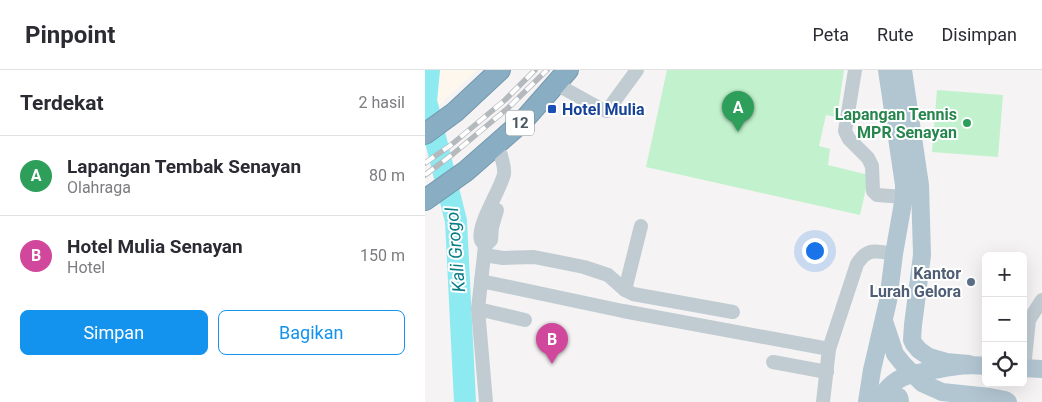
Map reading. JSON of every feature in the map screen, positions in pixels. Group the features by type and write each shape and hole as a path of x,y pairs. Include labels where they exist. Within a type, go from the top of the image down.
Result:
{"highway":[{"path":"425,134 455,112 500,70"},
{"name":"12","path":"429,198 497,150 562,77"}],"main road":[{"path":"867,402 872,370 888,301 893,254 912,197 920,185 902,70"},
{"path":"912,197 922,255 912,340 919,350 929,357 946,362 978,365"},
{"path":"884,320 895,354 922,383 942,392 990,396 1007,402"},
{"path":"879,402 889,385 911,373 978,365"},
{"path":"1027,368 1042,369"},
{"path":"884,402 888,396 893,394 900,397 901,402"}],"lane":[{"path":"562,77 601,110 607,111 637,70"},
{"path":"855,70 845,131 849,139 868,158 872,166 873,191 877,194 912,197"},
{"path":"486,402 478,309 485,251 480,238 481,229 505,169 497,150"},
{"path":"625,290 641,226"},
{"path":"485,251 503,258 534,257 584,267 608,275 625,290 633,294 733,312"},
{"path":"823,402 829,349 857,264 863,255 873,251 893,254"},
{"path":"481,281 623,311 829,349"},
{"path":"1027,355 1042,300"},
{"path":"478,309 525,320"},
{"path":"773,362 827,372"}],"shaded area":[{"path":"425,70 478,70 425,117"}],"green space":[{"path":"667,70 844,70 837,117 826,115 819,146 830,149 828,165 869,175 860,215 646,167"},
{"name":"Lapangan Tennis MPR Senayan","path":"937,90 1003,95 998,157 932,152"}],"waterway":[{"name":"Kali Grogol","path":"429,70 426,101 456,221 465,402"}],"railway":[{"path":"425,163 451,145 505,100 535,70"},
{"path":"425,175 508,108 547,70"}],"place":[{"name":"Hotel Mulia","path":"552,109"},
{"name":"Lapangan Tennis MPR Senayan","path":"967,123"},
{"name":"Lapangan Tembak Senayan","path":"738,132"},
{"name":"Kantor Lurah Gelora","path":"971,282"},
{"name":"Hotel Mulia Senayan","path":"552,364"}]}
